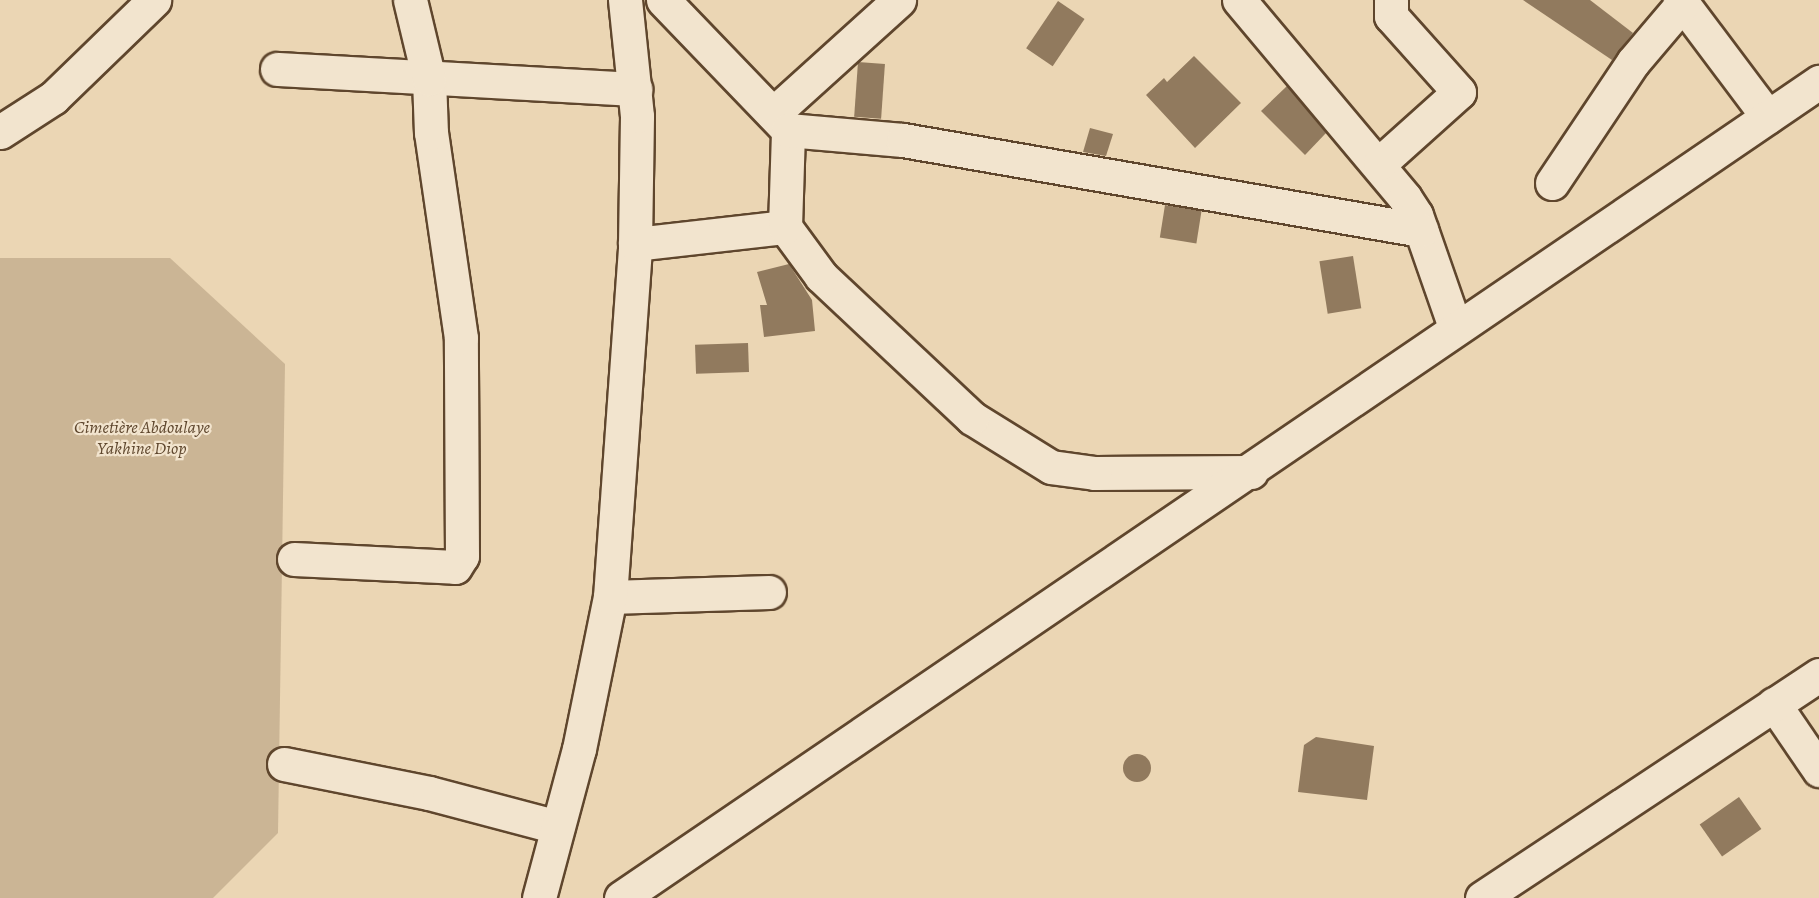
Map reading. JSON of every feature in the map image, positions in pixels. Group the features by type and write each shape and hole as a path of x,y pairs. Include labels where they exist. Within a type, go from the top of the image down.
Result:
{"street":[{"path":"0,132 53,98 154,0"},
{"path":"294,559 460,563 461,338 431,133 429,80 410,0"},
{"path":"540,898 610,597 635,244 635,89 625,0"},
{"path":"663,0 780,122 903,140 1421,230"},
{"path":"899,0 780,122 785,227 820,276 928,381 1012,446 1051,466 1095,473 1251,472"},
{"path":"1239,0 1291,67 1380,163 1416,215 1455,327"},
{"path":"1380,163 1459,92 1456,83 1391,16 1391,0"},
{"path":"1552,183 1633,62 1682,1 1768,117"},
{"path":"277,69 429,80 635,89"},
{"path":"621,898 1251,472 1455,327 1819,82"},
{"path":"635,244 785,227"},
{"path":"610,597 769,592"},
{"path":"1482,898 1819,675"},
{"path":"1774,704 1819,770"},
{"path":"284,765 429,793 558,827"}],"green space":[{"name":"Cimetière Abdoulaye Yakhine Diop","path":"0,258 170,258 285,364 278,833 213,898 0,898"}],"building":[{"path":"1523,0 1590,0 1633,33 1612,60"},
{"path":"1058,1 1085,19 1053,66 1026,48"},
{"path":"1194,56 1241,103 1195,148 1146,95 1164,78 1167,82"},
{"path":"858,62 885,64 881,119 854,117"},
{"path":"1287,86 1326,133 1305,155 1261,111"},
{"path":"1090,128 1113,134 1106,156 1083,152"},
{"path":"1165,205 1202,211 1196,243 1160,238"},
{"path":"1353,256 1361,308 1328,314 1319,261"},
{"path":"789,264 812,300 815,331 764,337 760,305 767,305 757,272"},
{"path":"748,343 749,372 696,374 695,345"},
{"path":"1316,737 1374,746 1367,800 1298,792 1304,745"},
{"path":"1137,754 1147,758 1151,768 1147,778 1137,782 1127,778 1123,768 1127,758"},
{"path":"1739,797 1761,829 1722,856 1700,825"}]}
